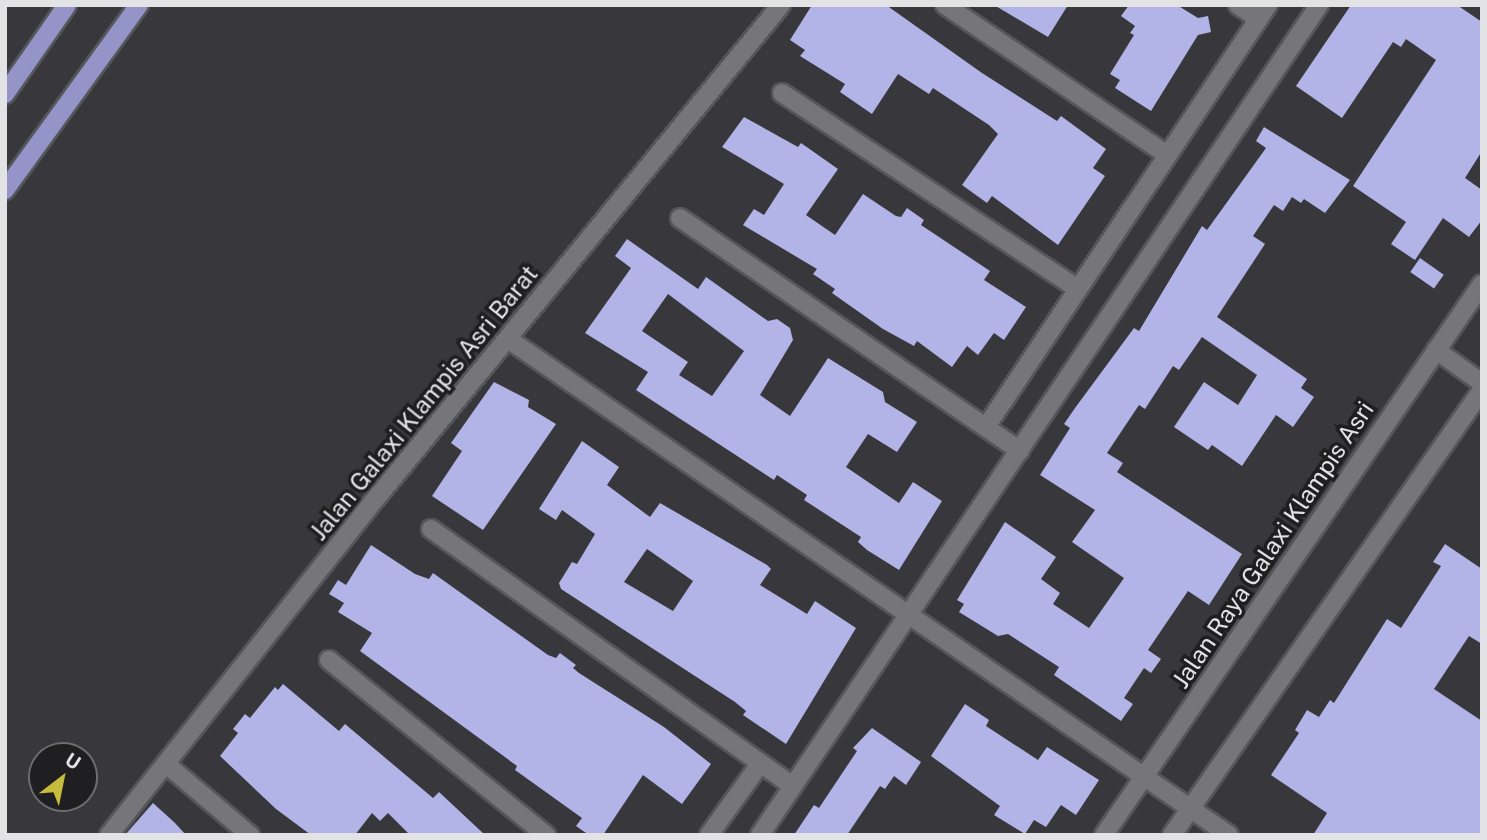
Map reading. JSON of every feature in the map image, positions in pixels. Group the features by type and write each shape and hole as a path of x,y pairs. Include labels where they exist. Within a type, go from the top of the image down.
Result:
{"main road":[{"path":"5,94 67,5"},
{"path":"5,190 139,5"}],"street":[{"name":"Jalan Galaxi Klampis Asri Barat","path":"108,835 781,5"},
{"path":"945,5 1166,154"},
{"path":"986,427 1075,287 1263,12 1238,5"},
{"path":"760,835 1319,5"},
{"path":"782,93 1075,287"},
{"path":"680,218 1020,451"},
{"name":"Jalan Raya Galaxi Klampis Asri","path":"1104,835 1482,284"},
{"path":"508,339 908,618 1145,775 1229,835"},
{"path":"1436,350 1482,383"},
{"path":"1172,835 1482,390"},
{"path":"431,529 793,786"},
{"path":"329,660 545,835"},
{"path":"166,764 250,835"},
{"path":"709,835 761,764"}],"building":[{"path":"812,5 886,5 982,73 1057,121 1061,116 1106,149 1093,168 1105,176 1058,245 992,196 987,203 962,185 998,134 989,125 933,88 929,94 898,74 872,114 840,92 845,84 800,56 805,50 790,40"},
{"path":"994,5 1068,5 1048,37"},
{"path":"1129,5 1177,5 1198,18 1208,16 1211,32 1198,35 1151,111 1115,88 1120,80 1110,74 1134,35 1130,33 1135,26 1121,16"},
{"path":"1351,5 1457,5 1482,22 1482,151 1465,178 1482,190 1482,220 1469,237 1443,218 1415,260 1391,244 1406,222 1353,186 1436,60 1406,39 1401,47 1393,42 1342,118 1296,86"},
{"path":"744,117 798,147 801,143 838,169 806,215 835,235 863,194 896,216 901,217 907,208 924,220 921,225 990,271 984,280 1026,307 1004,340 994,333 978,355 967,346 952,367 917,341 914,346 883,329 832,293 835,289 813,274 817,269 743,225 754,209 764,215 784,184 722,147"},
{"path":"1264,127 1350,180 1325,213 1304,199 1301,203 1292,197 1283,211 1274,205 1253,236 1265,244 1217,317 1307,379 1301,388 1314,397 1293,427 1276,415 1242,466 1212,445 1208,450 1174,427 1204,382 1238,405 1257,375 1202,337 1179,370 1173,366 1145,409 1139,405 1107,453 1123,463 1117,472 1242,554 1209,605 1188,591 1148,650 1161,659 1151,673 1144,668 1124,698 1133,704 1121,721 1054,675 1059,667 1008,634 998,636 959,612 964,604 957,600 1005,522 1056,557 1041,579 1060,593 1053,604 1089,628 1124,578 1072,542 1095,510 1040,475 1070,428 1064,424 1075,408 1134,328 1139,331 1202,226 1207,230 1266,148 1256,141"},
{"path":"627,239 698,289 706,277 768,321 777,319 790,328 793,340 760,395 790,416 828,358 883,392 885,402 917,422 897,452 868,434 846,467 899,503 913,482 942,501 899,570 867,550 858,542 861,537 804,500 807,495 777,475 774,480 636,390 648,372 585,333 631,268 615,256","holes":["668,294 744,351 712,396 679,375 688,362 642,331"]},
{"path":"1420,258 1444,275 1434,289 1410,272"},
{"path":"494,382 529,400 528,407 556,424 483,530 432,496 462,451 451,443"},
{"path":"582,441 619,467 607,485 650,517 660,503 767,565 771,569 760,585 807,614 815,601 856,628 786,744 743,715 746,711 735,702 561,589 559,583 572,562 577,564 595,534 562,510 556,520 539,509","holes":["647,549 693,581 673,611 624,582"]},
{"path":"1445,544 1482,569 1482,644 1469,636 1434,689 1482,721 1482,835 1313,835 1327,813 1271,775 1299,733 1295,730 1307,710 1319,717 1330,700 1334,703 1387,619 1401,628 1441,566 1433,562"},
{"path":"371,545 415,574 429,579 433,573 548,655 556,658 560,653 576,665 573,668 579,673 664,727 711,764 682,804 643,775 603,835 589,835 576,826 582,818 515,770 517,766 360,651 372,633 338,612 344,603 329,594 338,580 346,585"},
{"path":"283,684 339,731 345,724 433,798 439,792 485,835 410,835 388,813 380,821 372,813 355,835 311,835 276,809 220,756 238,733 233,729 245,714 250,718 275,687 278,690"},
{"path":"965,704 989,720 986,726 1038,760 1047,747 1099,780 1076,815 1061,805 1046,827 1034,820 1025,834 994,815 1000,806 931,756"},
{"path":"872,728 921,762 906,785 894,776 885,789 880,786 847,835 794,835 814,805 819,808 857,751 853,748"},
{"path":"153,803 175,823 186,835 125,835"}]}
